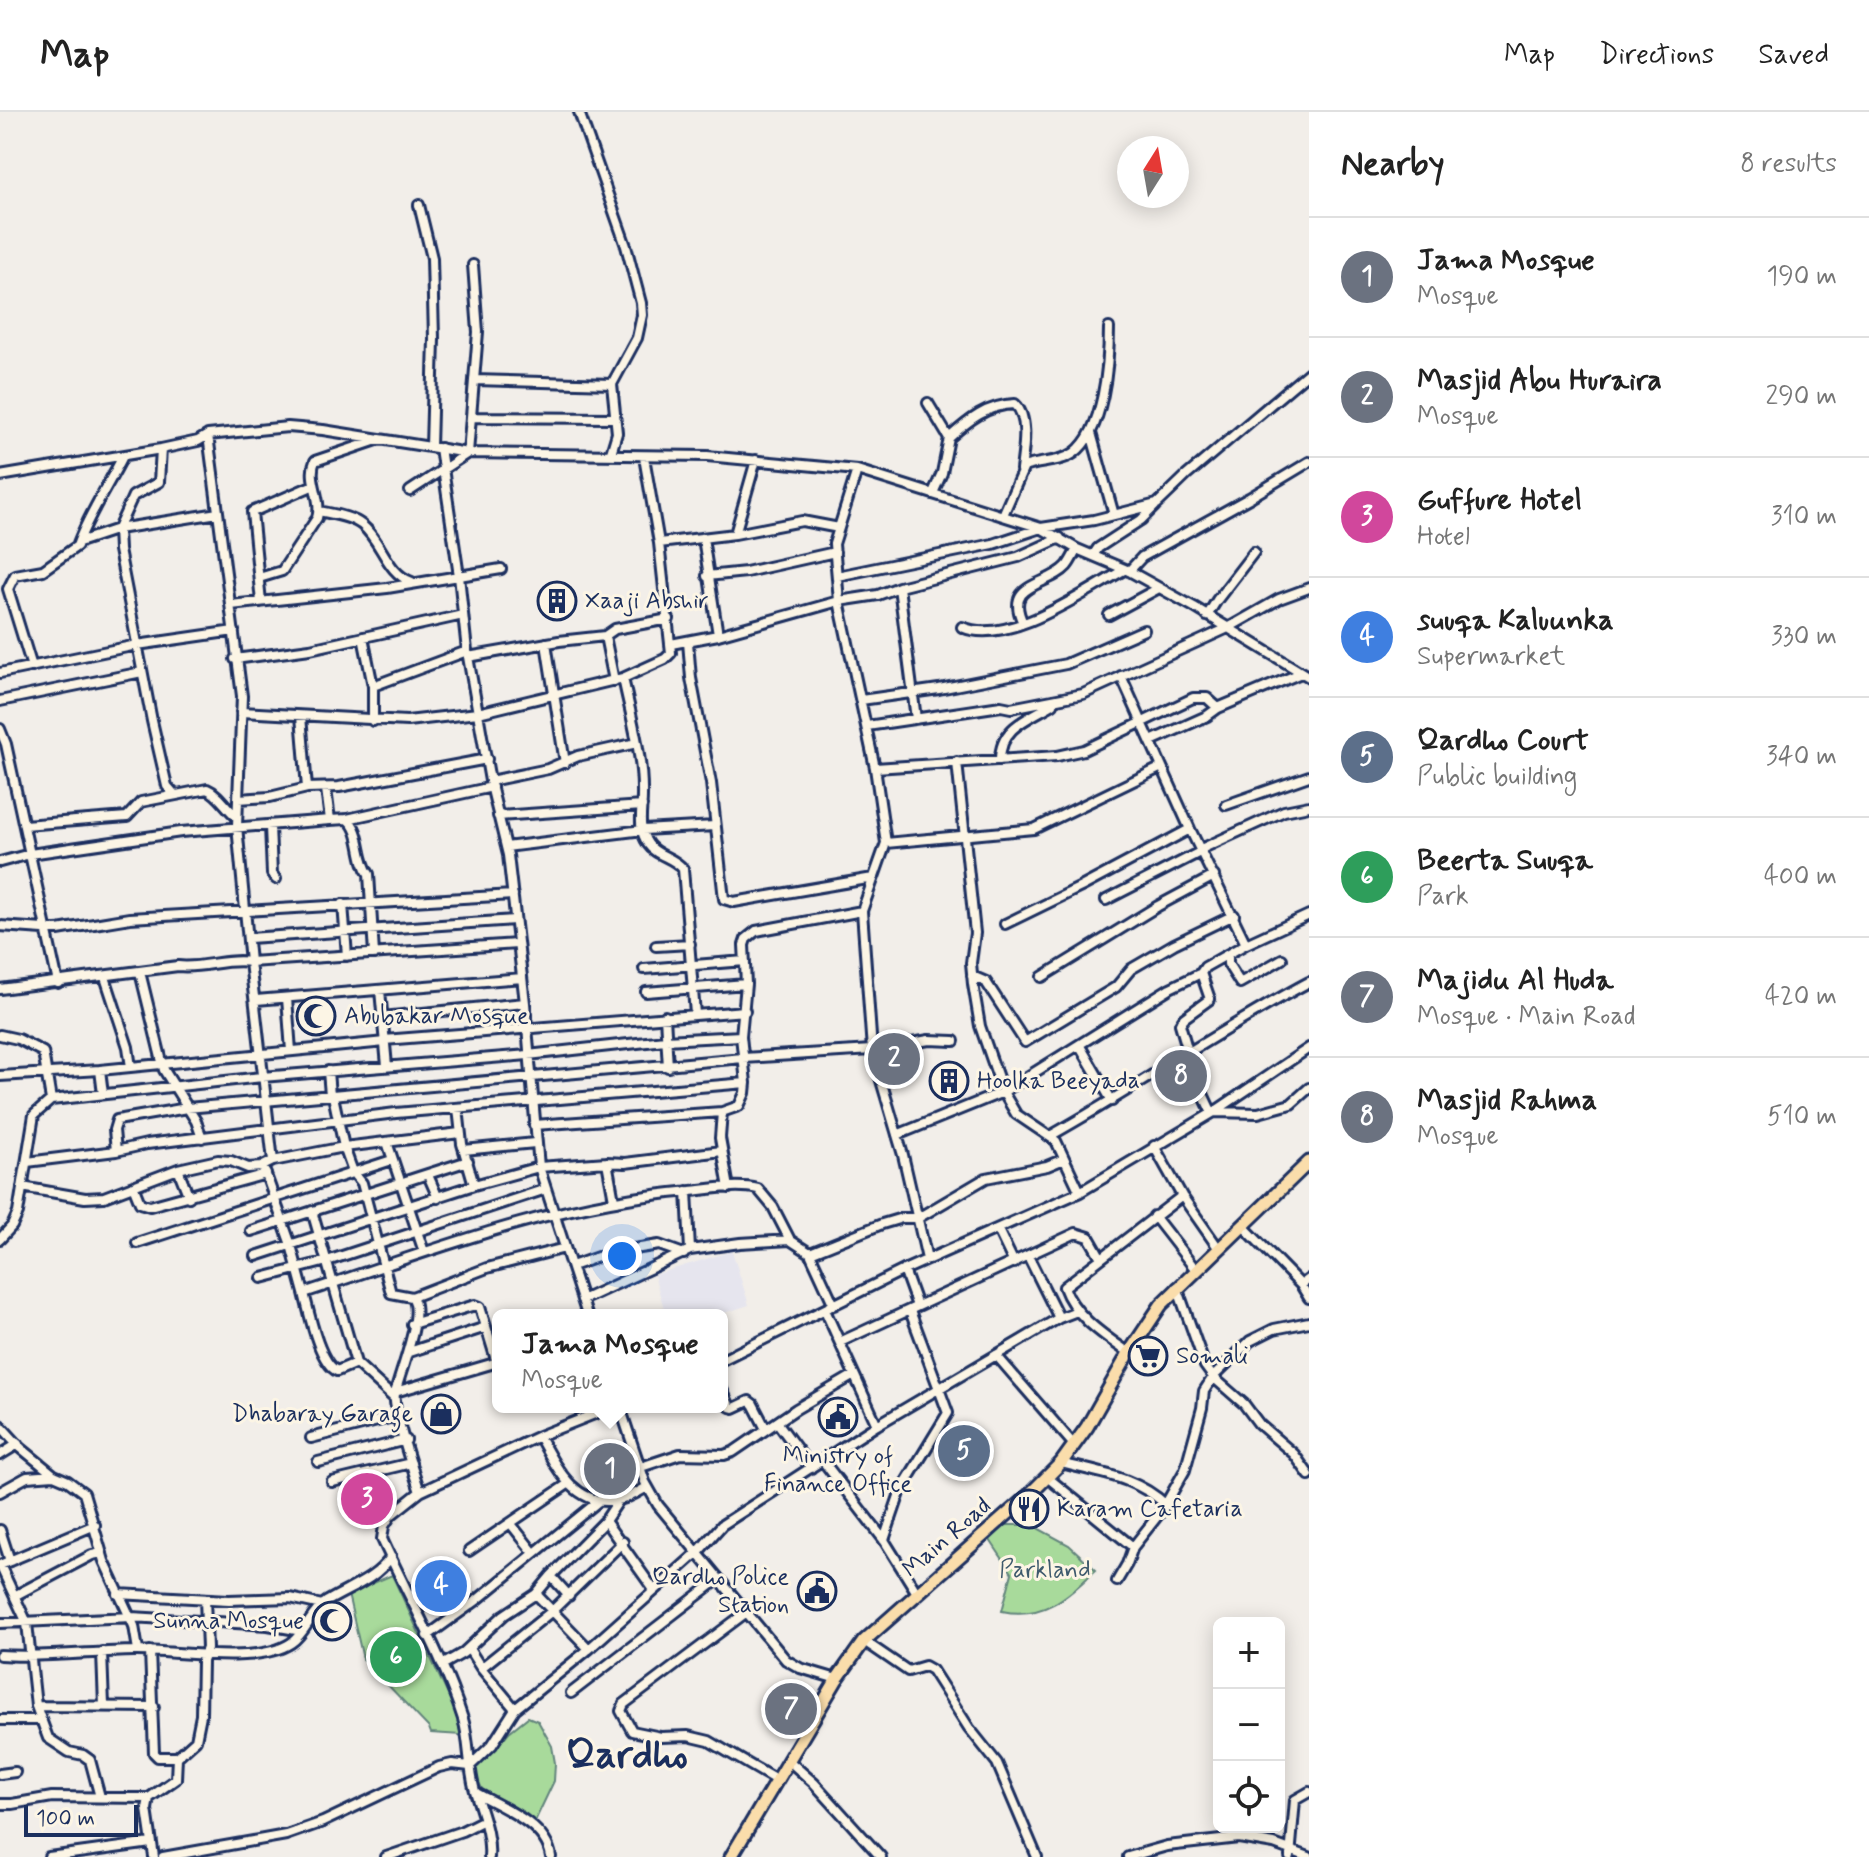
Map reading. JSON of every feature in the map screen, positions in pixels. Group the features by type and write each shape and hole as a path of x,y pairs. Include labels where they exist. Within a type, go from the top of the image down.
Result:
{"main road":[{"name":"Main Road","path":"731,1857 837,1679 864,1641 1061,1463 1087,1427 1129,1353 1161,1305 1309,1162"}],"street":[{"path":"579,112 626,246 641,303 637,338 612,384 617,433 611,453"},
{"path":"419,205 432,258 435,448 459,576 478,713 513,895 525,1003 535,1143 553,1215 585,1309"},
{"path":"468,453 478,318 473,265"},
{"path":"1021,470 1029,465 1073,454 1091,433 1109,357 1109,328"},
{"path":"1094,554 1098,548 1141,520 1186,476 1309,372"},
{"path":"475,380 612,384"},
{"path":"928,403 949,438"},
{"path":"933,493 942,473 949,438 977,415 995,407 1015,404 1020,409 1023,422 1021,470 1003,515"},
{"path":"472,417 614,418"},
{"path":"0,476 161,449 198,441 208,435 288,427 468,453 707,456 857,470 1041,528 1077,549 1127,570 1305,675"},
{"path":"1091,433 1114,515"},
{"path":"208,435 242,696 237,822 273,1161"},
{"path":"259,578 282,571 319,511 312,470 315,461 381,439"},
{"path":"161,449 159,482 133,496 118,529 119,550 142,672 167,786 174,794"},
{"path":"410,491 468,453"},
{"path":"32,667 8,589 15,575 43,570 73,550 123,456"},
{"path":"241,712 373,721 407,721 478,713 618,680 669,656 669,619 644,457"},
{"path":"735,534 756,460"},
{"path":"962,627 985,633 1023,623 1127,570 1142,557 1309,462"},
{"path":"857,470 834,544 839,601 867,726 886,843 862,911 872,1050 897,1135 927,1259"},
{"path":"261,602 252,512 314,485"},
{"path":"837,576 993,544 1041,528 1094,520 1157,504"},
{"path":"319,511 361,524 376,540 394,570 403,579 414,583"},
{"path":"79,542 118,529 218,513"},
{"path":"659,543 735,534 802,521 839,528"},
{"path":"703,538 718,635"},
{"path":"671,644 718,635 839,601 878,595 1018,557 1060,538"},
{"path":"1023,623 1018,612 1023,591 1066,567 1077,549"},
{"path":"707,576 746,572 835,552"},
{"path":"1207,616 1254,552"},
{"path":"231,605 329,596 501,569"},
{"path":"899,587 916,719"},
{"path":"1109,615 1159,588"},
{"path":"867,726 1057,701 1083,694 1228,628 1279,599 1309,588"},
{"path":"1,600 11,597"},
{"path":"235,659 310,649 463,615"},
{"path":"373,686 468,654 605,636 615,629 669,619"},
{"path":"861,700 1025,674 1066,664 1144,630"},
{"path":"0,673 137,645 234,631"},
{"path":"605,636 637,743 642,780 639,818 643,830 651,848 683,869 695,1014"},
{"path":"363,637 373,686 373,721"},
{"path":"688,642 727,901 873,878"},
{"path":"546,643 565,763"},
{"path":"0,701 142,672"},
{"path":"1151,741 1218,708 1305,675"},
{"path":"1121,676 1246,944"},
{"path":"875,768 1057,756 1084,750 1193,698 1207,698 1218,708"},
{"path":"1000,760 1003,738 1022,720 1057,701"},
{"path":"301,716 307,788"},
{"path":"0,729 58,983"},
{"path":"0,862 30,854 237,822 270,826 347,819 491,784 565,763 578,756 637,743"},
{"path":"238,799 270,797 307,788 326,789 487,759"},
{"path":"957,762 975,933 972,976 980,1026 1003,1092 1016,1114 1056,1141 1080,1192"},
{"path":"886,843 1034,829 1162,767"},
{"path":"1226,805 1309,776"},
{"path":"326,789 330,820"},
{"path":"24,825 127,817 141,802 211,790 237,822"},
{"path":"498,816 642,806"},
{"path":"1106,900 1284,811 1309,806"},
{"path":"347,819 354,826 363,864 369,874 374,954"},
{"path":"270,826 272,874 276,879"},
{"path":"506,847 643,830 715,826"},
{"path":"1005,924 1190,829"},
{"path":"1042,977 1158,906 1214,876"},
{"path":"0,926 58,930 130,918 513,895"},
{"path":"343,904 347,956"},
{"path":"534,1125 722,1112 739,1106 746,1083 741,1036 745,1011 746,939 756,931 862,911"},
{"path":"972,976 986,982 1025,1042 1116,987 1131,969 1234,915"},
{"path":"897,1135 1003,1092 1170,988 1201,973 1205,967 1309,915"},
{"path":"249,938 515,920"},
{"path":"0,989 236,961 517,944"},
{"path":"656,946 690,944"},
{"path":"1228,955 1228,964 1240,983 1282,959"},
{"path":"644,969 745,961"},
{"path":"140,972 166,1076 196,1121 202,1138"},
{"path":"1201,973 1210,999 1180,1024 1210,1109 1214,1112 1258,1113 1291,1104 1309,1088"},
{"path":"105,977 128,1047 131,1067"},
{"path":"256,1000 522,978"},
{"path":"1050,1136 1112,1101 1234,1023 1309,982"},
{"path":"646,992 746,984"},
{"path":"380,990 387,1066"},
{"path":"287,998 291,1051"},
{"path":"382,1017 525,1003"},
{"path":"0,1076 100,1070 385,1041 745,1011"},
{"path":"665,1016 668,1067"},
{"path":"0,1035 18,1039 43,1052 51,1100"},
{"path":"0,1239 15,1220 34,1115 51,1100 262,1077 528,1055 665,1040 741,1036"},
{"path":"116,1151 114,1130 117,1120 187,1108 743,1058 872,1050 929,1040 954,1041"},
{"path":"1080,1046 1112,1101"},
{"path":"728,1357 927,1259 1080,1192 1214,1112 1309,1048"},
{"path":"100,1070 103,1094"},
{"path":"328,1071 344,1147 365,1195 391,1293 412,1297 487,1268 565,1248"},
{"path":"27,1162 338,1120 746,1083"},
{"path":"458,1108 460,1133 474,1185"},
{"path":"722,1112 720,1138 729,1188"},
{"path":"134,1188 140,1203 146,1206 189,1197 263,1170 273,1161 344,1147 460,1133"},
{"path":"387,1142 424,1252"},
{"path":"464,1150 535,1143"},
{"path":"1154,1146 1182,1196 1219,1249"},
{"path":"256,1256 539,1167 625,1163 722,1151"},
{"path":"810,1253 882,1224 902,1218 918,1218 986,1178 1047,1166 1064,1159"},
{"path":"22,1187 85,1198 104,1197 178,1169 224,1160 263,1170"},
{"path":"137,1243 392,1160"},
{"path":"251,1231 468,1161"},
{"path":"607,1162 614,1200"},
{"path":"178,1169 189,1197"},
{"path":"263,1170 299,1269 319,1345 334,1371 356,1363"},
{"path":"428,1175 438,1198"},
{"path":"304,1293 494,1229 614,1200 687,1191 752,1188 763,1192 790,1240 810,1253 840,1342 877,1425"},
{"path":"262,1278 327,1261 546,1189"},
{"path":"687,1191 687,1252"},
{"path":"1129,1353 1077,1311 1064,1287 1182,1196"},
{"path":"312,1211 356,1363 394,1395"},
{"path":"1154,1216 1196,1270"},
{"path":"1243,1226 1305,1282 1309,1298"},
{"path":"998,1230 1014,1263"},
{"path":"840,1342 1076,1233 1089,1237 1101,1258"},
{"path":"582,1300 687,1252 740,1243 790,1240"},
{"path":"572,1266 618,1251 659,1245 687,1252"},
{"path":"1028,1256 1059,1318"},
{"path":"884,1540 901,1490 945,1420 947,1406 904,1270"},
{"path":"1177,1287 1205,1366 1244,1404 1259,1424 1294,1454 1309,1475"},
{"path":"412,1297 417,1306 409,1352 394,1395 397,1416 420,1492"},
{"path":"412,1324 475,1305 480,1307 492,1344"},
{"path":"470,1766 492,1745 515,1709 589,1649 698,1552 722,1525 939,1387 1059,1318 1077,1311"},
{"path":"1117,1581 1133,1547 1166,1505 1185,1470 1204,1391 1213,1377 1250,1341 1274,1329 1309,1322"},
{"path":"409,1352 486,1327"},
{"path":"996,1355 1074,1445"},
{"path":"394,1395 492,1364"},
{"path":"641,1467 680,1454 724,1455 854,1375"},
{"path":"728,1402 734,1408 749,1401 766,1429"},
{"path":"489,1857 464,1723 442,1665 382,1539 384,1526 391,1515 420,1492 539,1436 597,1413"},
{"path":"622,1413 647,1487 658,1505 781,1655 792,1665 837,1679"},
{"path":"311,1438 397,1416"},
{"path":"777,1422 811,1468"},
{"path":"1,1427 54,1475 84,1493 102,1553 131,1617 138,1650"},
{"path":"539,1436 568,1484 600,1500 619,1500 647,1487"},
{"path":"318,1462 406,1440"},
{"path":"0,1455 18,1444"},
{"path":"823,1461 884,1540 917,1593"},
{"path":"332,1482 411,1463"},
{"path":"1061,1463 1137,1483 1166,1505"},
{"path":"0,1492 27,1477 54,1475"},
{"path":"1047,1477 1133,1547"},
{"path":"469,1551 568,1484"},
{"path":"427,1636 600,1500"},
{"path":"442,1665 469,1649 504,1615 536,1594 605,1521 619,1500"},
{"path":"605,1521 623,1542 654,1590"},
{"path":"511,1524 534,1553"},
{"path":"95,1525 0,1565 27,1623 36,1706 41,1720 51,1742 90,1760 100,1797"},
{"path":"0,1530 10,1561"},
{"path":"481,1668 569,1596 623,1542"},
{"path":"16,1595 92,1555 102,1553"},
{"path":"0,1655 30,1657 138,1650 255,1654 274,1650 291,1643 322,1605 376,1573 391,1557"},
{"path":"551,1576 569,1596"},
{"path":"571,1693 719,1579"},
{"path":"118,1594 205,1599 290,1598 322,1605"},
{"path":"536,1594 589,1649"},
{"path":"150,1651 155,1756 177,1757 196,1740 201,1715 205,1599"},
{"path":"748,1611 624,1704 621,1711 632,1731 709,1741 776,1780"},
{"path":"0,1623 131,1617 268,1625 302,1631"},
{"path":"864,1641 908,1671 925,1666 932,1670 969,1728 997,1763 1037,1857"},
{"path":"469,1649 515,1709"},
{"path":"102,1652 104,1706"},
{"path":"36,1706 154,1707"},
{"path":"0,1720 41,1720"},
{"path":"0,1804 52,1797 149,1798 176,1779 177,1757"},
{"path":"788,1760 814,1783 881,1857"},
{"path":"163,1857 286,1835 323,1822 439,1767 452,1764 470,1766"},
{"path":"0,1774 15,1772"},
{"path":"1292,1854 1295,1800 1309,1792"},
{"path":"475,1793 537,1830 548,1843 551,1857"},
{"path":"149,1798 147,1809 154,1857"},
{"path":"386,1857 462,1831 484,1820"},
{"path":"1128,1857 1167,1846 1239,1838 1274,1844 1292,1854 1309,1857"},
{"path":"49,1857 151,1843"}],"shaded area":[{"path":"732,1251 749,1305 728,1312 728,1309 664,1309 654,1275"}],"green space":[{"name":"Parkland","path":"1005,1525 1032,1525 1069,1545 1096,1570 1065,1597 1043,1609 1017,1613 1002,1611 1012,1573 990,1540"},
{"path":"392,1575 455,1710 461,1735 431,1733 363,1659 348,1594"},
{"path":"528,1717 538,1721 552,1746 555,1763 554,1781 535,1821 482,1789 471,1765 493,1751 509,1732"}],"place":[{"name":"Xaaji Abshir","path":"557,601"},
{"name":"Abubakar Mosque","path":"316,1016"},
{"name":"Masjid Abu Huraira","path":"894,1059"},
{"name":"Masjid Rahma","path":"1181,1076"},
{"name":"Hoolka Beeyada","path":"949,1081"},
{"name":"Somali","path":"1148,1356"},
{"name":"Dhabaray Garage","path":"441,1414"},
{"name":"Ministry of Finance Office","path":"838,1417"},
{"name":"Qardho Court","path":"964,1451"},
{"name":"Jama Mosque","path":"610,1469"},
{"name":"Guffure Hotel","path":"367,1499"},
{"name":"Karam Cafetaria","path":"1029,1509"},
{"name":"suuqa Kaluunka","path":"441,1586"},
{"name":"Qardho Police Station","path":"817,1591"},
{"name":"Sunna Mosque","path":"332,1621"},
{"name":"Beerta Suuqa","path":"396,1657"},
{"name":"Majidu Al Huda","path":"791,1709"}],"district":[{"name":"Qardho","path":"627,1756"}]}
